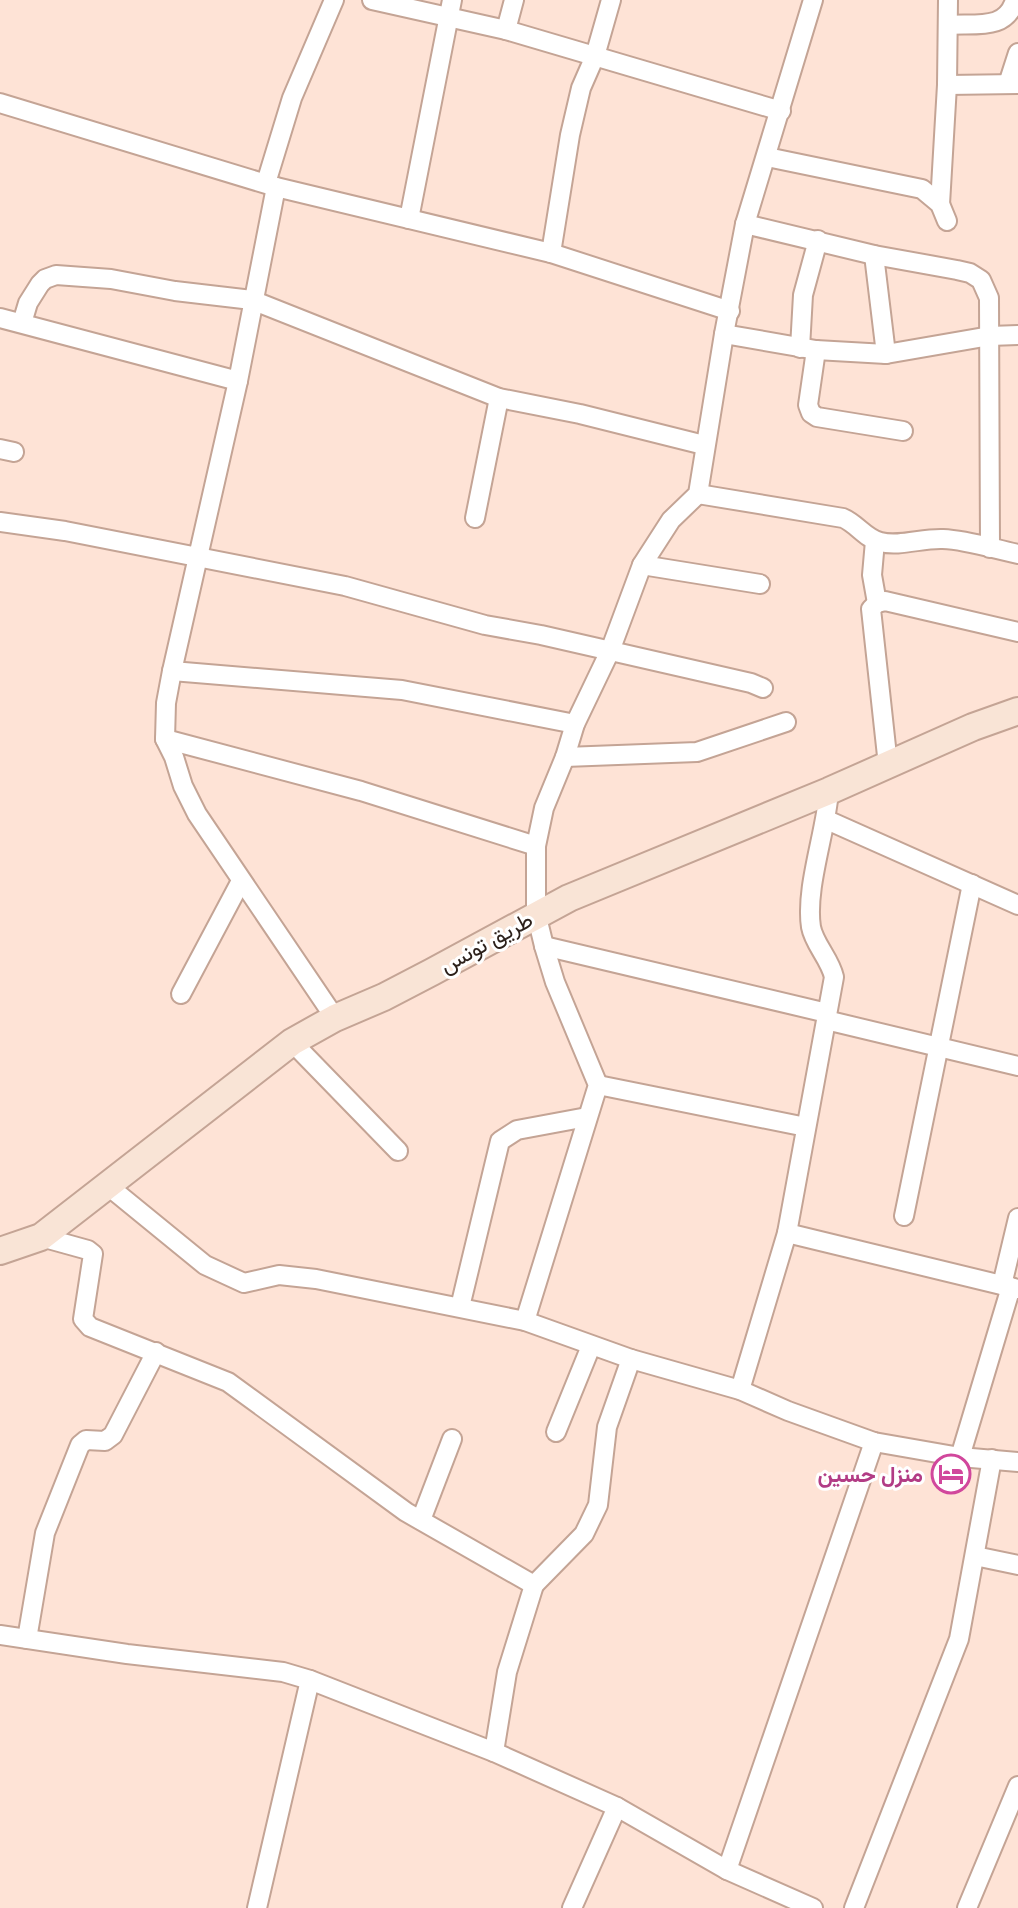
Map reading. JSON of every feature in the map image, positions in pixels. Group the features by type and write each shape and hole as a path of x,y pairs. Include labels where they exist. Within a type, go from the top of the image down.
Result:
{"main road":[{"name":"طريق تونس","path":"0,1251 41,1237 292,1042 335,1018 420,978 536,913 829,791 973,727 1018,711"}],"street":[{"path":"334,0 292,98 271,185 238,381 172,671 166,703 165,739 197,814 335,1018"},
{"path":"372,0 450,8 506,30 781,111"},
{"path":"506,30 514,0"},
{"path":"551,253 570,135 581,88 595,56 611,0"},
{"path":"525,1321 598,1085 555,982 536,913 536,846 544,808 575,724 610,651 642,565 671,520 698,494 704,445 745,224 813,0"},
{"path":"767,157 922,189 944,213 948,0"},
{"path":"948,25 1001,22 1010,14 1015,0"},
{"path":"409,219 450,8"},
{"path":"947,85 1013,84 1018,53"},
{"path":"0,103 271,185 551,253 730,311"},
{"path":"745,224 874,255 970,273 981,280 989,298 990,548"},
{"path":"818,240 803,295 808,349 808,405 811,413 817,417 903,431"},
{"path":"874,255 886,354"},
{"path":"22,323 28,303 40,284 56,275 111,279 175,291 252,300 499,398 704,445"},
{"path":"0,318 238,381"},
{"path":"724,334 808,349 886,354 990,336 1018,335"},
{"path":"475,518 499,398"},
{"path":"698,494 843,518 854,522 875,541 897,543 941,539 1018,554"},
{"path":"0,522 197,556 345,586 472,622 763,688"},
{"path":"875,541 872,575 877,603"},
{"path":"642,565 760,584"},
{"path":"888,765 871,609 885,601 1018,632"},
{"path":"172,671 402,690 575,724"},
{"path":"565,757 697,752 786,722"},
{"path":"165,739 361,791 536,846"},
{"path":"740,1390 787,1233 834,977 832,966 811,927 814,885 827,820 829,791"},
{"path":"827,820 1018,905"},
{"path":"181,994 241,881"},
{"path":"904,1216 972,884"},
{"path":"544,946 1018,1066"},
{"path":"292,1042 398,1151"},
{"path":"598,1085 806,1127"},
{"path":"460,1307 500,1141 517,1130 587,1117"},
{"path":"107,1185 205,1265 244,1283 279,1275 373,1289 525,1321 631,1359 740,1390 874,1442 960,1457 1018,1462"},
{"path":"960,1457 1010,1287 1018,1218"},
{"path":"787,1233 1010,1287"},
{"path":"41,1237 93,1254 83,1319 90,1327 228,1382 421,1520 534,1585"},
{"path":"556,1432 591,1346"},
{"path":"27,1639 45,1533 80,1445 86,1440 105,1441 113,1435 156,1352"},
{"path":"494,1752 507,1672 534,1585 584,1534 598,1505 607,1427 631,1359"},
{"path":"421,1520 452,1439"},
{"path":"727,1870 874,1442"},
{"path":"854,1908 959,1639 992,1459"},
{"path":"975,1556 1018,1565"},
{"path":"0,1635 283,1672 310,1680 494,1752 617,1807 727,1870 813,1908"},
{"path":"257,1908 310,1680"},
{"path":"967,1908 1018,1786"},
{"path":"572,1908 617,1807"}],"place":[{"name":"منزل حسين","path":"951,1474"}]}
